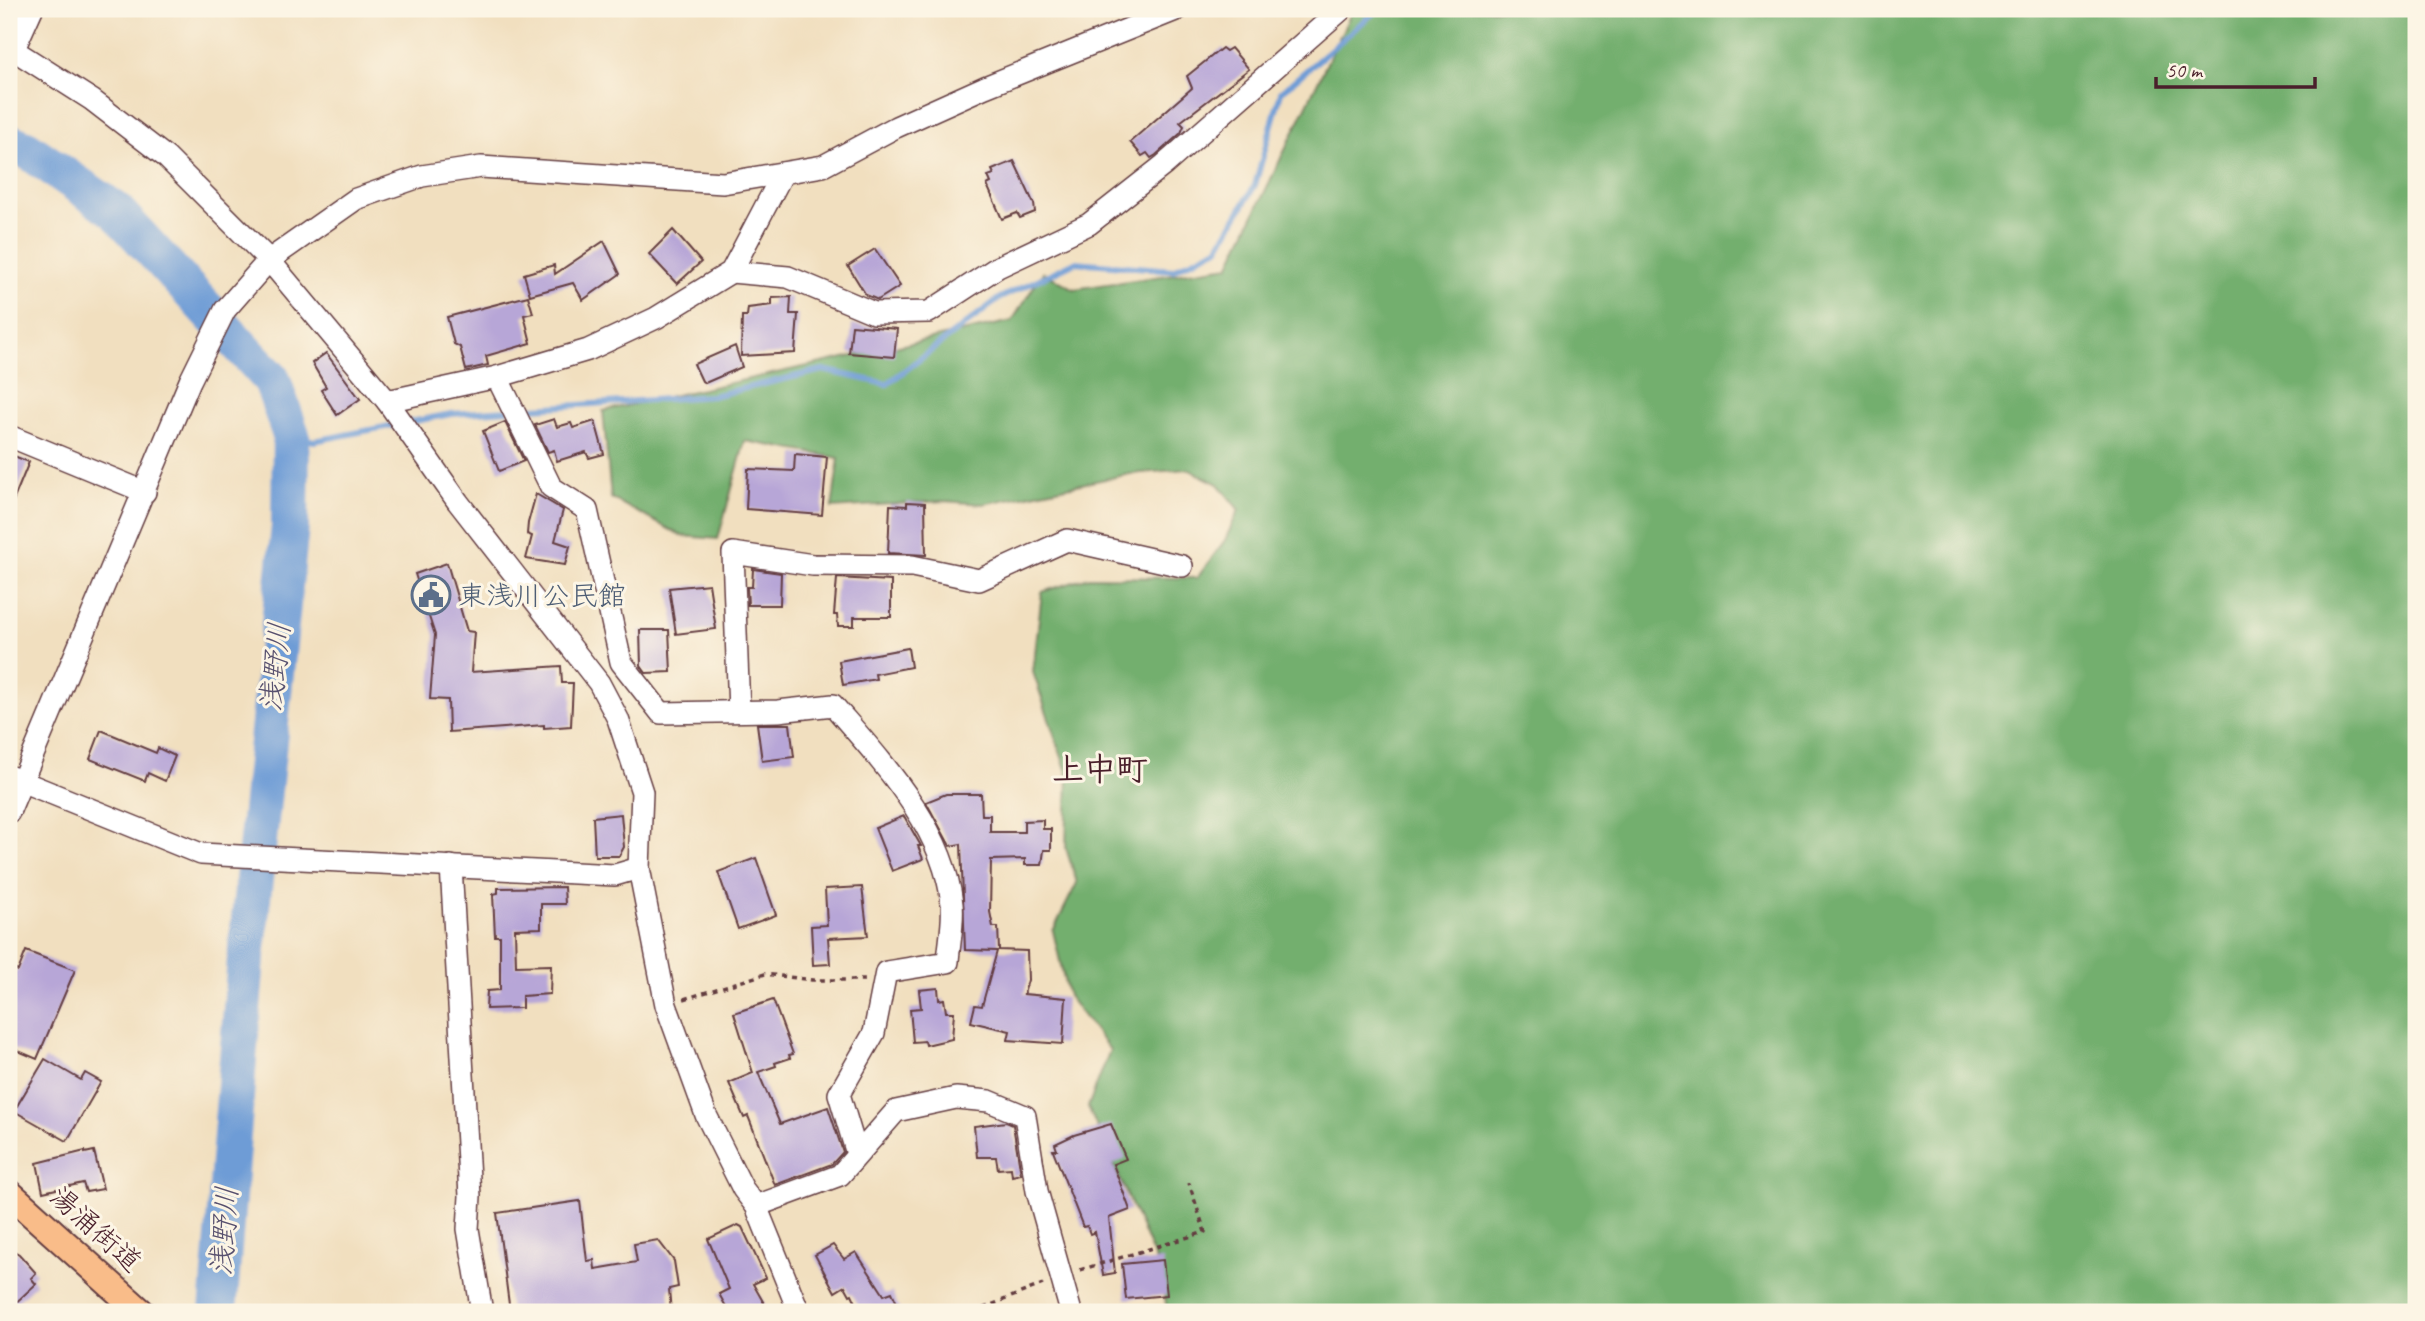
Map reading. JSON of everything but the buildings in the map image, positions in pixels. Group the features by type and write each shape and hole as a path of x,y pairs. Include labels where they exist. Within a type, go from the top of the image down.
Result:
{"main road":[{"name":"湯涌街道","path":"9,1193 141,1312"}],"street":[{"path":"32,9 11,48 92,100 166,157 269,260 391,407 458,502 599,683 618,719 642,792 639,868 666,1005 706,1115 743,1189 756,1206 799,1312"},
{"path":"9,812 15,778 145,492 190,381 225,310 269,260 356,199 422,176 481,167 723,183 823,166 896,127 985,87 1178,9"},
{"path":"732,272 788,277 874,313 929,312 998,267 1089,224 1164,165 1342,9"},
{"path":"391,407 500,383 656,318 732,272 783,173"},
{"path":"500,383 521,421 551,487 587,510 621,662 661,713 778,711 833,705 883,763 915,806 949,880 953,907 948,962 886,972 874,1033 839,1094 857,1154"},
{"path":"9,436 145,492"},
{"path":"739,711 733,553 813,565 912,566 979,580 1067,540 1182,566"},
{"path":"15,778 201,854 312,857 615,875 639,868"},
{"path":"451,866 470,1196 468,1229 482,1312"},
{"path":"756,1206 840,1175 896,1111 956,1098 989,1101 1025,1116 1037,1191 1059,1277 1072,1312"}],"path":[{"path":"666,1005 765,974 812,980 884,980"},
{"path":"974,1312 1059,1277 1205,1232 1189,1183"}],"green space":[{"path":"1353,9 2416,9 2416,1312 1167,1312 1162,1274 1088,1107 1110,1050 1068,996 1053,931 1077,883 1066,848 1068,775 1033,672 1042,592 1089,577 1197,578 1225,540 1239,510 1218,484 1188,469 1130,474 983,504 943,501 832,508 839,458 745,441 718,539 682,536 611,498 603,411 1012,321 1043,272 1074,289 1229,266"}],"waterway":[{"path":"518,409 712,396 823,370 887,384 1000,298 1075,262 1173,270 1218,248 1255,185 1281,92 1378,9"},
{"name":"浅野川","path":"9,142 26,149 116,211 272,380 291,435 290,526 246,958 218,1312"},
{"path":"291,435 314,441 451,414 507,410"}],"place":[{"name":"東浅川公民館","path":"431,595"}],"district":[{"name":"上中町","path":"1100,769"}]}
